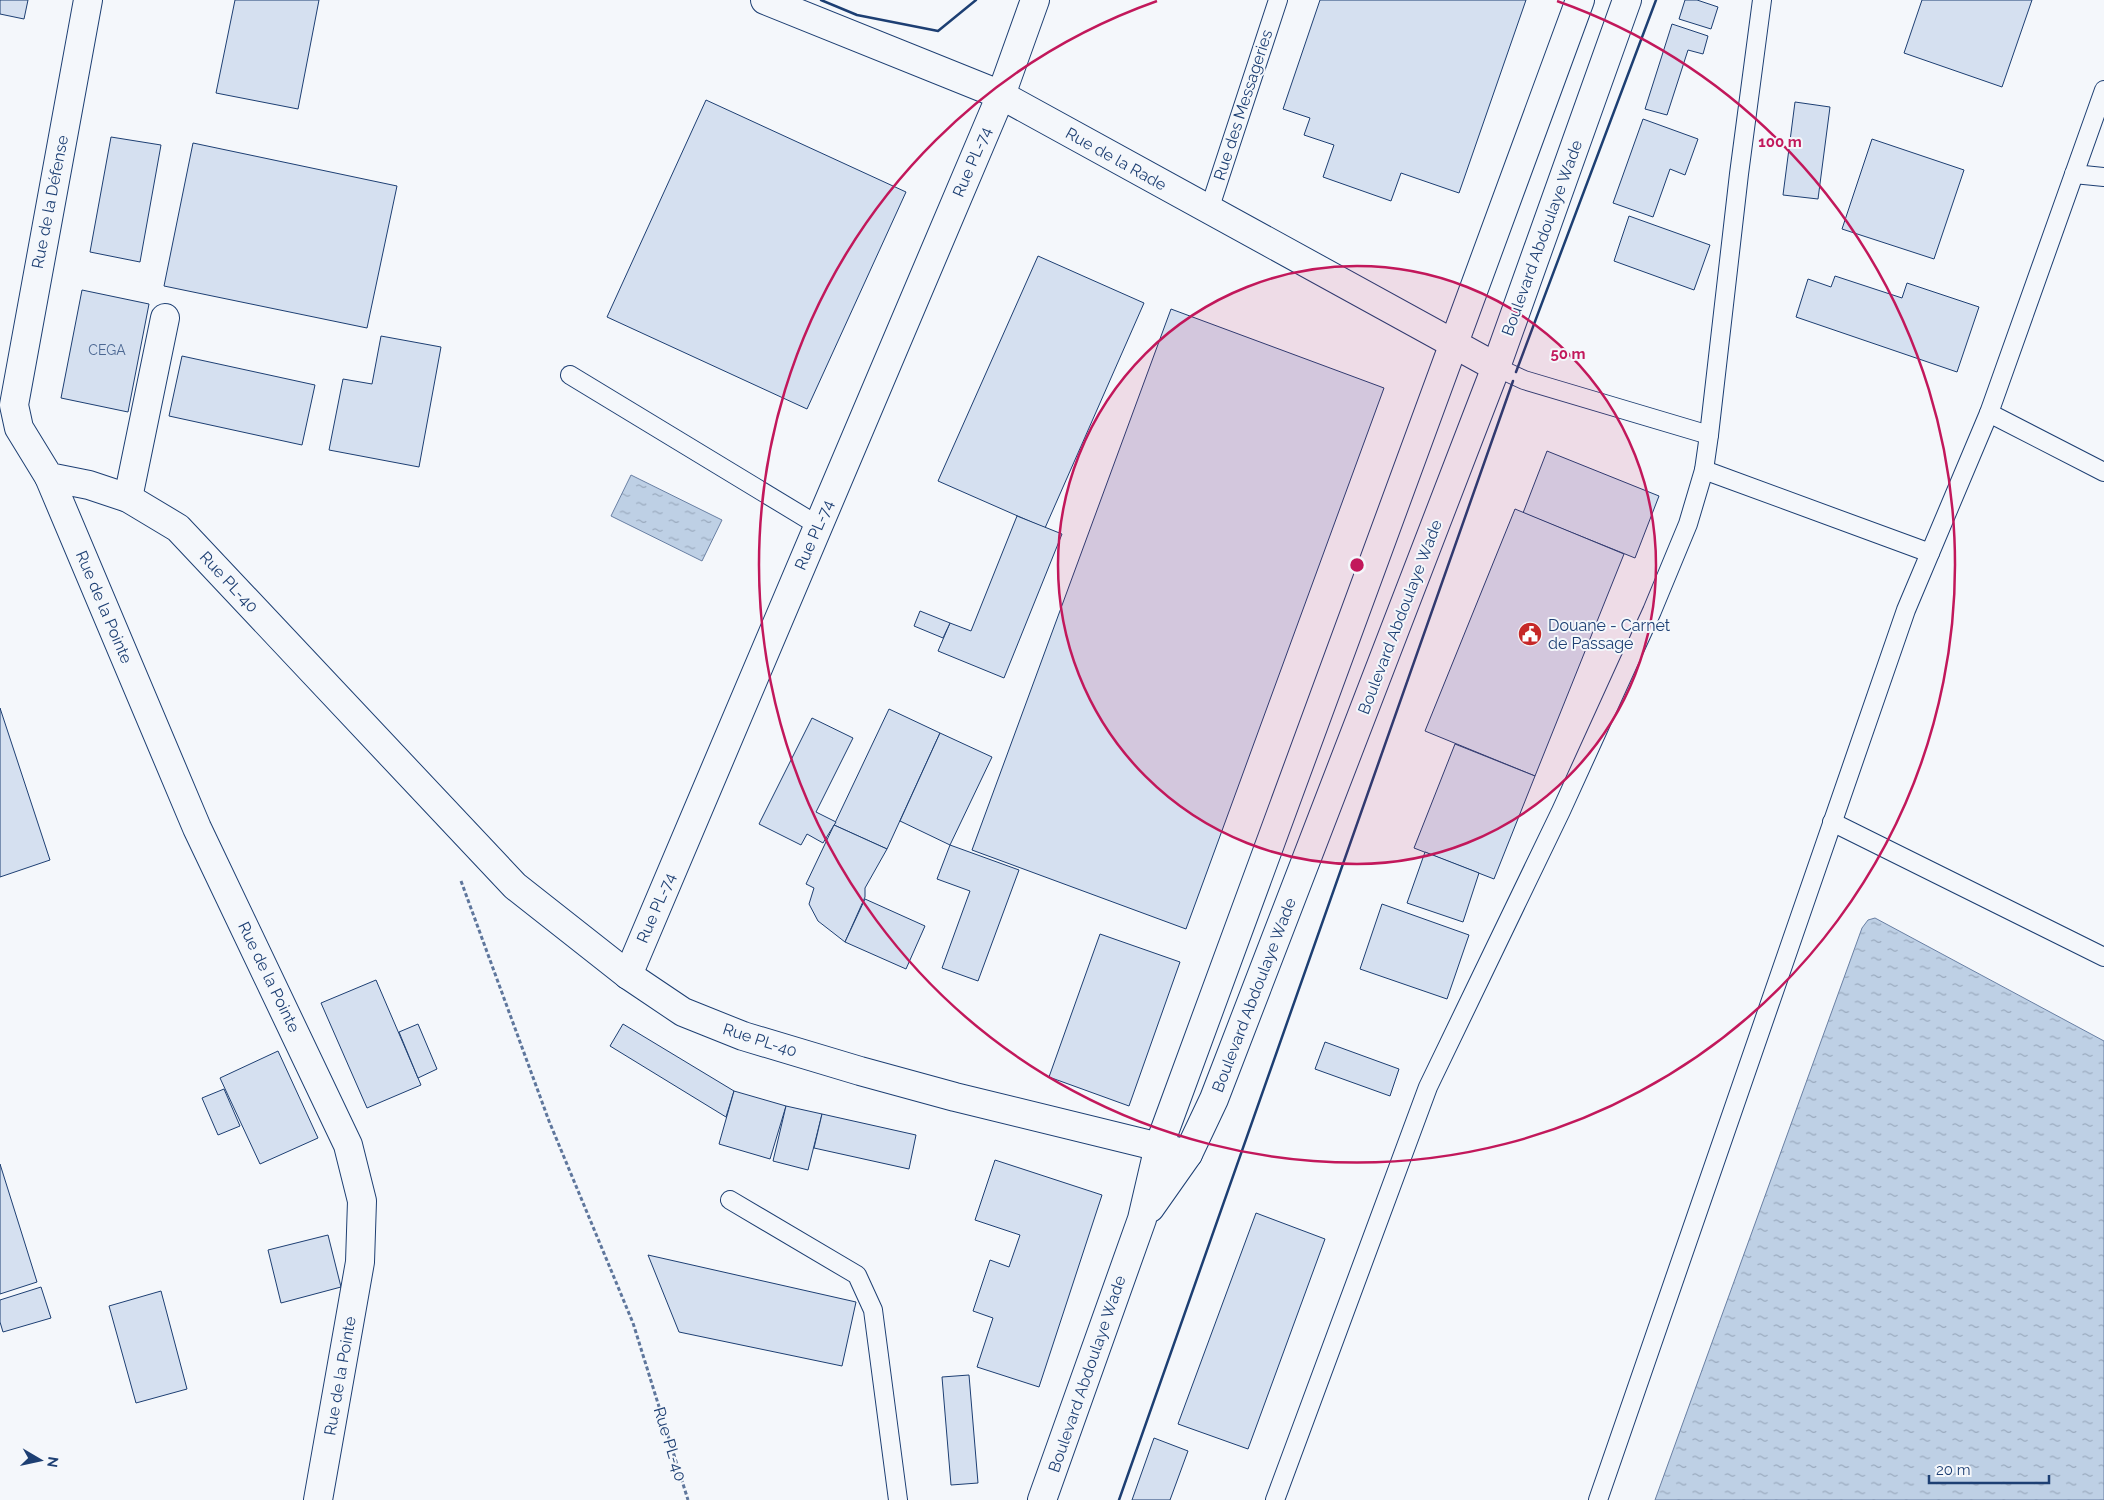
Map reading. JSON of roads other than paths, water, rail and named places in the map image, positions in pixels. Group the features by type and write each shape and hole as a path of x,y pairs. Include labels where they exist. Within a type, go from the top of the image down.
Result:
{"street":[{"name":"Rue de la Défense","path":"49,477 19,428 14,405 88,0"},
{"name":"Rue de la Rade","path":"765,0 1001,95 1496,367"},
{"name":"Rue PL-74","path":"628,976 1001,95 1035,0"},
{"name":"Boulevard Abdoulaye Wade","path":"1042,1500 1142,1219 1159,1146 1580,0"},
{"name":"Boulevard Abdoulaye Wade","path":"1142,1219 1188,1154 1218,1090 1496,367 1627,0"},
{"path":"128,498 165,318"},
{"name":"Rue PL-40","path":"49,477 89,485 128,498 178,528 515,886 628,976 683,1012 743,1036 954,1097 1188,1154"},
{"name":"Rue de la Pointe","path":"49,477 197,828 348,1145 362,1201 360,1262 318,1500"}],"lane":[{"name":"Rue des Messageries","path":"1209,210 1278,0"},
{"path":"1275,1500 1428,1087 1561,811 1652,611 1688,524 1704,470 1709,435 1739,174 1762,0"},
{"path":"1598,1500 1906,610 1990,413 2104,90"},
{"path":"2074,174 2104,177"},
{"path":"1496,367 1524,380 1709,435"},
{"path":"570,375 819,526"},
{"path":"1990,413 2104,472"},
{"path":"1704,470 1930,553"},
{"path":"1832,822 2104,958"},
{"path":"730,1200 857,1275 872,1310 898,1500"}],"water":[{"path":"631,475 722,520 702,561 611,516"},
{"path":"1875,918 2104,1041 2104,1500 1655,1500 1862,928 1868,920"}],"place":[{"name":"Douane - Carnet de Passage","path":"1530,634"}]}
